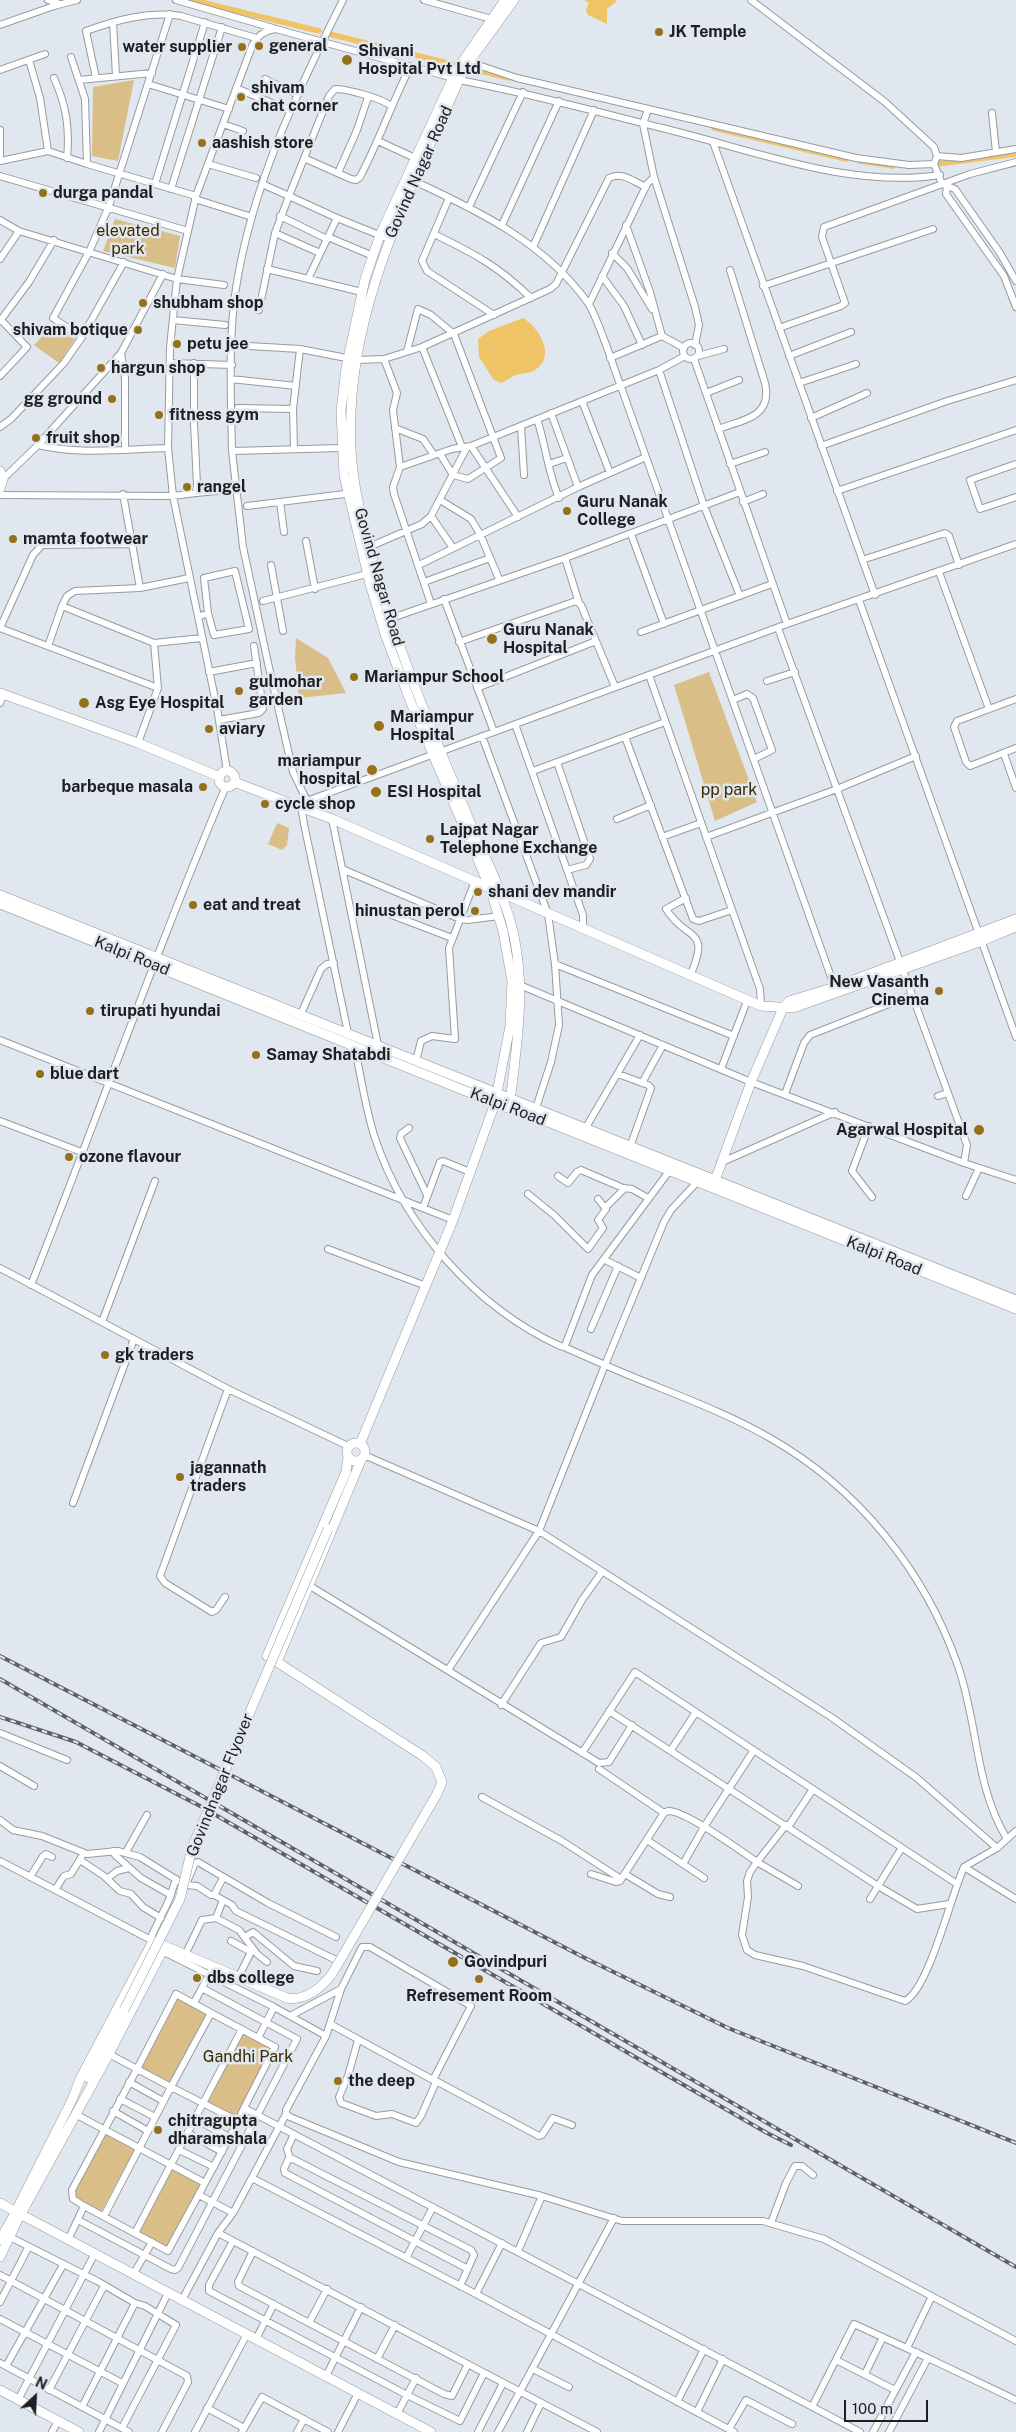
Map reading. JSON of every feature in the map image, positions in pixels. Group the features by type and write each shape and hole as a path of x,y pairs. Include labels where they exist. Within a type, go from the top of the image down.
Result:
{"main road":[{"path":"458,75 495,20 505,0"},
{"path":"495,20 514,0"},
{"name":"Govind Nagar Road","path":"360,1444 453,1220 497,1099 512,1008 512,982 499,916 490,888 368,574 341,448 342,411 353,358 362,292 373,256 415,158 458,75"},
{"name":"Govind Nagar Road","path":"386,620 369,547 352,493 351,409 353,358 389,239 458,75"},
{"path":"0,489 1,475"},
{"path":"1,697 223,774 233,774 230,784"},
{"name":"Govind Nagar Road","path":"436,753 500,892 514,934 522,986 509,1104"},
{"path":"223,774 220,782 304,804 332,819 747,1001 761,1006 783,1008"},
{"name":"Kalpi Road","path":"0,895 354,1045 509,1104 585,1129 700,1179"},
{"name":"Kalpi Road","path":"0,904 348,1033 416,1061 497,1099"},
{"path":"980,937 1016,919"},
{"path":"714,1184 720,1163 751,1082 783,1008 789,1001 836,990 980,937 1016,927"},
{"name":"Kalpi Road","path":"534,1113 670,1170 714,1184 1016,1300"},
{"name":"Kalpi Road","path":"714,1184 1016,1309"},
{"path":"0,2257 3,2236 18,2213 61,2131 81,2077 151,1940 164,1948 185,1955 211,1970 238,1978 287,1998 304,1997 322,1985 340,1962 438,1794 442,1782 436,1767 423,1756 267,1656 346,1472 364,1449 360,1444 354,1443 348,1446 346,1452 356,1458"},
{"path":"277,1662 310,1586 356,1458"},
{"name":"Govindnagar Flyover","path":"72,2100 87,2084 180,1898 192,1848 301,1595 356,1458"},
{"path":"61,2131 75,2114 87,2084 109,2054 164,1948"},
{"path":"0,2203 431,2432"},
{"path":"0,2390 79,2432"}],"street":[{"path":"48,0 61,4"},
{"path":"0,25 77,0"},
{"path":"176,0 410,67 458,75 713,142 856,175 916,179 940,175"},
{"path":"344,0 272,152 252,217 236,288 231,380 232,451 243,547 293,772 304,804 348,1033"},
{"path":"424,0 495,20"},
{"path":"751,0 885,102 934,147 937,156 934,164 945,185 946,194 1004,276 1016,307"},
{"path":"96,78 86,31 128,18 170,14 205,22 256,38"},
{"path":"82,337 53,318 89,252 109,206 170,14"},
{"path":"113,22 116,76"},
{"path":"155,184 205,22"},
{"path":"171,189 222,27"},
{"path":"223,774 219,720 172,496 168,448 173,320 177,278 196,198 208,164 256,38 268,30 276,29"},
{"path":"0,70 45,54"},
{"path":"70,58 79,80 87,114 87,164"},
{"path":"29,60 40,98 48,152"},
{"path":"466,63 508,75 877,163 916,166 934,164"},
{"path":"304,158 351,179 356,180 360,177 378,141 390,106 410,67"},
{"path":"79,80 152,73"},
{"path":"54,78 64,101 68,123 67,158"},
{"path":"265,79 298,95"},
{"path":"148,84 228,109"},
{"path":"236,88 291,111"},
{"path":"259,310 280,216 331,92 335,89 343,89 390,106"},
{"path":"469,208 523,92"},
{"path":"338,173 357,130 368,97"},
{"path":"502,225 560,101"},
{"path":"648,109 643,124 654,177 695,307 698,325 695,344 698,349 696,358 718,429 787,624"},
{"path":"533,247 594,110"},
{"path":"992,113 996,152"},
{"path":"223,124 243,131"},
{"path":"0,130 0,156"},
{"path":"378,141 415,158"},
{"path":"713,142 875,595"},
{"path":"937,156 961,158 1016,149"},
{"path":"0,161 48,152 171,189 252,217"},
{"path":"779,328 844,305 846,299 822,237 824,227 977,172 1016,162"},
{"path":"208,164 256,178"},
{"path":"232,345 300,349 353,358 384,359 422,347 550,289 563,274 609,178 616,175 622,176 646,187"},
{"path":"0,176 109,206 188,231"},
{"path":"589,304 626,225 646,187 654,177"},
{"path":"414,181 502,225 533,247 563,274 589,304 620,384 836,990"},
{"path":"262,184 389,239"},
{"path":"945,185 955,190 1000,253 1016,282"},
{"path":"449,198 422,261 423,266 427,271 494,315"},
{"path":"280,216 373,256"},
{"path":"308,279 337,218"},
{"path":"0,220 19,231 163,274 224,285"},
{"path":"626,225 662,336 684,348"},
{"path":"763,286 933,229"},
{"path":"0,258 19,231"},
{"path":"275,233 320,253"},
{"path":"434,234 486,260 508,275 531,298"},
{"path":"0,376 27,347 0,320 28,282 54,240"},
{"path":"612,253 627,268 656,316"},
{"path":"0,427 11,419 64,363 82,337 124,262"},
{"path":"267,269 362,292"},
{"path":"718,429 754,416 764,406 767,398 765,383 730,270"},
{"path":"1,475 38,445 121,353 163,274"},
{"path":"602,276 624,306 642,345"},
{"path":"395,428 423,439 453,475 468,479 501,458 495,437 454,334 431,315 418,309 408,351"},
{"path":"173,320 225,325"},
{"path":"789,356 852,332"},
{"path":"610,358 662,336"},
{"path":"684,348 688,344 695,344"},
{"path":"422,347 467,447 487,468 518,517"},
{"path":"684,348 685,356"},
{"path":"294,449 293,409 300,349"},
{"path":"400,467 495,437 620,384 659,370 685,356 696,358 724,349"},
{"path":"121,353 125,378 125,450"},
{"path":"384,359 396,386 393,410 400,467 393,487 397,505 408,530 430,604"},
{"path":"170,363 232,365"},
{"path":"194,363 196,493"},
{"path":"798,383 856,364"},
{"path":"659,370 704,506 740,596"},
{"path":"231,380 296,386"},
{"path":"706,392 739,380"},
{"path":"821,446 947,401 1016,380"},
{"path":"811,418 867,393"},
{"path":"582,401 610,473"},
{"path":"238,408 293,409"},
{"path":"551,413 578,487"},
{"path":"537,419 551,479 559,498"},
{"path":"521,426 524,475"},
{"path":"838,491 1016,430"},
{"path":"38,445 48,448 125,450 168,448"},
{"path":"369,547 422,524 431,516 467,447"},
{"path":"232,451 341,448"},
{"path":"730,464 765,452"},
{"path":"419,566 480,534 646,457"},
{"path":"549,464 567,458"},
{"path":"1016,464 970,480 980,509 1016,497"},
{"path":"0,495 123,494 172,496 217,491"},
{"path":"386,620 499,579 565,558 740,492"},
{"path":"247,506 352,493"},
{"path":"123,494 140,588"},
{"path":"744,502 763,494"},
{"path":"440,500 467,515 480,534 499,579"},
{"path":"280,502 284,532"},
{"path":"431,516 453,548"},
{"path":"862,560 945,533 948,536 959,565"},
{"path":"631,534 664,624"},
{"path":"306,541 315,589"},
{"path":"131,544 42,545 33,555 0,628 158,688"},
{"path":"304,804 715,650 1016,544"},
{"path":"424,582 490,558"},
{"path":"565,558 580,603 615,687"},
{"path":"271,565 283,631"},
{"path":"236,571 249,629 214,635 208,613 204,578 236,571"},
{"path":"938,572 989,709"},
{"path":"263,601 368,574"},
{"path":"48,646 62,606 67,596 75,591 140,588 189,578"},
{"path":"641,632 772,584"},
{"path":"444,599 494,732"},
{"path":"859,600 1016,1037"},
{"path":"459,642 573,601 580,603"},
{"path":"62,606 154,643 202,638"},
{"path":"198,617 208,613"},
{"path":"778,628 967,1145 964,1163"},
{"path":"477,688 596,640"},
{"path":"138,743 158,688 154,643"},
{"path":"219,720 259,713 263,709 254,646"},
{"path":"209,672 257,663"},
{"path":"767,682 795,672"},
{"path":"649,675 760,989 761,1006"},
{"path":"733,700 747,694 753,698 772,750 770,753 754,759"},
{"path":"1016,699 954,723 966,762 974,766 1016,748"},
{"path":"533,771 665,722"},
{"path":"515,724 583,915 583,929"},
{"path":"482,736 548,914 555,964 559,1025 551,1062 534,1113"},
{"path":"625,737 693,919 696,921 732,910"},
{"path":"1004,754 1016,788"},
{"path":"706,837 837,789 916,756"},
{"path":"557,762 590,859 586,865 567,870"},
{"path":"31,1285 84,1153 155,961 230,784"},
{"path":"617,819 651,805"},
{"path":"332,819 378,1045"},
{"path":"662,836 701,823"},
{"path":"342,869 460,919 468,920 499,916"},
{"path":"416,1061 421,1041 432,1036 455,1039 449,954 452,938 475,882"},
{"path":"686,898 666,909 692,934 698,945 698,957 690,976"},
{"path":"389,914 452,938"},
{"path":"300,1016 321,969 327,964 334,963"},
{"path":"555,964 734,1036"},
{"path":"522,986 751,1082 835,1112 964,1163 1016,1180"},
{"path":"784,1094 804,1043 810,1034 912,995"},
{"path":"721,1069 747,1001"},
{"path":"585,1129 640,1035"},
{"path":"0,1040 453,1220"},
{"path":"354,1045 375,1138 403,1200 440,1251 472,1285 497,1308 532,1332 739,1422 770,1438 819,1471 861,1508 876,1526 916,1579 951,1647 966,1690 983,1781 992,1810 1007,1839"},
{"path":"642,1083 663,1045"},
{"path":"618,1074 650,1086 651,1091 630,1147"},
{"path":"938,1096 948,1093"},
{"path":"720,1163 835,1112"},
{"path":"0,1121 84,1153"},
{"path":"869,1126 852,1172 872,1197"},
{"path":"410,1128 401,1134 400,1138 427,1195"},
{"path":"423,1208 441,1161 470,1172"},
{"path":"966,1196 979,1168"},
{"path":"558,1176 568,1183 581,1170 625,1188 632,1189 648,1198"},
{"path":"564,1347 592,1276 606,1260 648,1198 670,1170"},
{"path":"448,1670 539,1531 605,1365 668,1215 700,1179"},
{"path":"102,1322 155,1181"},
{"path":"528,1194 554,1215 588,1249 603,1230 598,1220 605,1208 625,1188"},
{"path":"598,1199 605,1208"},
{"path":"328,1249 426,1286"},
{"path":"606,1260 641,1278"},
{"path":"591,1329 618,1266"},
{"path":"0,1268 228,1388 348,1446"},
{"path":"73,1503 134,1339"},
{"path":"225,1597 216,1610 209,1611 165,1583 160,1576 228,1388"},
{"path":"356,1458 539,1531 831,1717 917,1778 997,1848"},
{"path":"501,1705 541,1643 558,1638 564,1633 582,1600 602,1572"},
{"path":"310,1586 448,1670 501,1705 600,1763 606,1764 632,1725"},
{"path":"582,1753 635,1672 901,1849 957,1884"},
{"path":"609,1711 878,1886 917,1909 949,1904"},
{"path":"671,1750 696,1712"},
{"path":"0,1733 67,1760"},
{"path":"683,1864 704,1827 754,1750"},
{"path":"0,1766 34,1786"},
{"path":"599,1769 664,1813"},
{"path":"813,1789 787,1826 750,1872 747,1881 748,1897 742,1935 747,1950 756,1955 803,1966 900,2001 908,2000 923,1979 964,1866 997,1848 1016,1831"},
{"path":"482,1797 623,1877 658,1894 670,1897"},
{"path":"591,1874 616,1882 623,1877 664,1813 672,1810 704,1827 798,1886"},
{"path":"126,1852 147,1815"},
{"path":"0,1820 13,1830 42,1836 81,1856 120,1891 131,1894 143,1907 161,1918"},
{"path":"647,1840 704,1878"},
{"path":"870,1899 901,1849"},
{"path":"81,1856 113,1851 126,1852 149,1862 186,1886 195,1885 205,1892 214,1894 232,1905 236,1911 340,1962"},
{"path":"113,1851 141,1878 171,1895"},
{"path":"30,1877 43,1856 46,1854 52,1857"},
{"path":"55,1890 64,1876 72,1874 81,1856"},
{"path":"0,1862 151,1940 176,1879"},
{"path":"186,1886 196,1862 336,1937"},
{"path":"964,1866 1016,1899"},
{"path":"107,1879 117,1871 129,1868"},
{"path":"214,1894 224,1878"},
{"path":"216,1918 223,1900"},
{"path":"185,1955 202,1920 216,1918 239,1930 261,1958 268,1962"},
{"path":"245,1937 253,1932 294,1966 317,1971"},
{"path":"231,1941 251,1952 238,1978"},
{"path":"182,2300 218,2234 233,2214 326,2036 341,1989 360,1950 366,1946 469,2004 469,2013 434,2081 422,2116 416,2123 392,2114 376,2116 340,2103 339,2100 358,2040"},
{"path":"164,1948 211,1970 326,2036"},
{"path":"194,2003 211,1970"},
{"path":"78,2220 144,2256 174,2270 176,2269 259,2116 297,2039 202,1988"},
{"path":"290,2016 341,1989"},
{"path":"176,1994 194,2003 275,2047 230,2137 168,2251 75,2202 71,2194 176,1994"},
{"path":"258,2038 274,2007"},
{"path":"104,2216 211,2013"},
{"path":"330,2024 539,2136 542,2135 553,2118 572,2125"},
{"path":"135,2233 242,2029"},
{"path":"109,2054 238,2121"},
{"path":"129,2082 163,2101"},
{"path":"120,2098 155,2117"},
{"path":"244,2108 860,2432"},
{"path":"113,2111 148,2131"},
{"path":"75,2114 205,2184"},
{"path":"286,2114 390,2160 542,2196 630,2222 713,2220 771,2222 824,2239 1016,2341"},
{"path":"195,2119 230,2137"},
{"path":"188,2133 222,2152"},
{"path":"294,2134 287,2149 290,2158 472,2251 474,2254 460,2286"},
{"path":"179,2150 214,2167"},
{"path":"290,2158 284,2169 285,2173 468,2269"},
{"path":"771,2222 786,2183 795,2166 802,2166 813,2175"},
{"path":"252,2178 732,2430 746,2400 792,2424"},
{"path":"198,2195 233,2214"},
{"path":"518,2251 542,2196"},
{"path":"68,2240 84,2206"},
{"path":"406,2258 433,2206"},
{"path":"498,2432 521,2393 614,2218"},
{"path":"218,2234 327,2289 597,2432"},
{"path":"3,2236 84,2274 135,2303 145,2306 176,2326 122,2428"},
{"path":"233,2241 208,2289 407,2395 460,2421 484,2373"},
{"path":"133,2275 152,2242"},
{"path":"476,2294 502,2243"},
{"path":"0,2302 28,2248"},
{"path":"253,2251 238,2284 309,2323 450,2396 454,2393 468,2364"},
{"path":"18,2400 94,2254"},
{"path":"63,2265 26,2332 3,2365 129,2432"},
{"path":"0,2275 159,2359 188,2378 162,2432"},
{"path":"49,2390 104,2286"},
{"path":"309,2323 327,2289"},
{"path":"99,2432 168,2293"},
{"path":"907,2348 932,2296"},
{"path":"82,2407 135,2303"},
{"path":"256,2339 274,2304"},
{"path":"326,2376 361,2307"},
{"path":"0,2319 122,2383"},
{"path":"812,2407 854,2324 1016,2400"},
{"path":"377,2358 395,2325"},
{"path":"195,2432 247,2334"},
{"path":"864,2374 883,2337"},
{"path":"677,2402 704,2349"},
{"path":"872,2432 916,2352"},
{"path":"889,2432 928,2358"},
{"path":"697,2412 722,2360"},
{"path":"836,2360 895,2390"},
{"path":"533,2369 569,2387"},
{"path":"397,2414 416,2378"},
{"path":"478,2432 503,2383"},
{"path":"338,2432 358,2393"},
{"path":"207,2408 243,2430 262,2397 328,2432"},
{"path":"527,2432 540,2403"},
{"path":"297,2432 304,2418"},
{"path":"52,2432 58,2421"}],"green space":[{"path":"134,80 118,161 92,156 93,87"},
{"name":"elevated park","path":"115,219 180,236 175,268 103,251"},
{"path":"53,325 75,339 59,363 34,345"},
{"path":"296,638 328,658 346,693 299,698 295,658"},
{"name":"pp park","path":"709,672 757,802 715,821 674,685"},
{"path":"277,823 289,828 287,845 282,850 268,844"},
{"path":"177,1996 208,2013 171,2084 138,2069"},
{"name":"Gandhi Park","path":"242,2032 272,2048 236,2117 205,2102"},
{"path":"105,2134 135,2149 101,2212 73,2196"},
{"path":"172,2168 202,2184 167,2247 138,2232"}],"shaded area":[{"path":"584,0 617,1 607,9 607,24 588,15 586,10 589,3"},
{"path":"523,318 540,335 545,350 545,358 535,370 516,375 501,383 494,380 479,357 478,339 489,331"}],"waterway":[{"path":"193,0 319,31"},
{"path":"329,34 509,78"},
{"path":"714,128 846,159"},
{"path":"937,164 1016,154"},
{"path":"860,161 893,166"}],"railway":[{"path":"0,1656 585,1958 728,2028 1016,2143"},
{"path":"0,1679 1016,2267"},
{"path":"0,1717 76,1742 200,1806 767,2133 791,2145"}],"place":[{"name":"JK Temple","path":"659,32"},
{"name":"general","path":"259,46"},
{"name":"water supplier","path":"242,47"},
{"name":"Shivani Hospital Pvt Ltd","path":"347,60"},
{"name":"shivam chat corner","path":"241,97"},
{"name":"aashish store","path":"202,143"},
{"name":"durga pandal","path":"43,193"},
{"name":"shubham shop","path":"143,303"},
{"name":"shivam botique","path":"138,330"},
{"name":"petu jee","path":"177,344"},
{"name":"hargun shop","path":"101,368"},
{"name":"gg ground","path":"112,399"},
{"name":"fitness gym","path":"159,415"},
{"name":"fruit shop","path":"36,438"},
{"name":"rangel","path":"187,487"},
{"name":"Guru Nanak College","path":"567,511"},
{"name":"mamta footwear","path":"13,539"},
{"name":"Guru Nanak Hospital","path":"492,639"},
{"name":"Mariampur School","path":"354,677"},
{"name":"gulmohar garden","path":"239,691"},
{"name":"Asg Eye Hospital","path":"84,703"},
{"name":"Mariampur Hospital","path":"379,726"},
{"name":"aviary","path":"209,729"},
{"name":"mariampur hospital","path":"372,770"},
{"name":"barbeque masala","path":"203,787"},
{"name":"ESI Hospital","path":"376,792"},
{"name":"cycle shop","path":"265,804"},
{"name":"Lajpat Nagar Telephone Exchange","path":"430,839"},
{"name":"shani dev mandir","path":"478,892"},
{"name":"eat and treat","path":"193,905"},
{"name":"hinustan perol","path":"475,911"},
{"name":"New Vasanth Cinema","path":"939,991"},
{"name":"tirupati hyundai","path":"90,1011"},
{"name":"Samay Shatabdi","path":"256,1055"},
{"name":"blue dart","path":"40,1074"},
{"name":"Agarwal Hospital","path":"979,1130"},
{"name":"ozone flavour","path":"69,1157"},
{"name":"gk traders","path":"105,1355"},
{"name":"jagannath traders","path":"180,1477"},
{"name":"Govindpuri","path":"453,1962"},
{"name":"dbs college","path":"197,1978"},
{"name":"Refresement Room","path":"479,1979"},
{"name":"the deep","path":"338,2081"},
{"name":"chitragupta dharamshala","path":"158,2130"}]}
